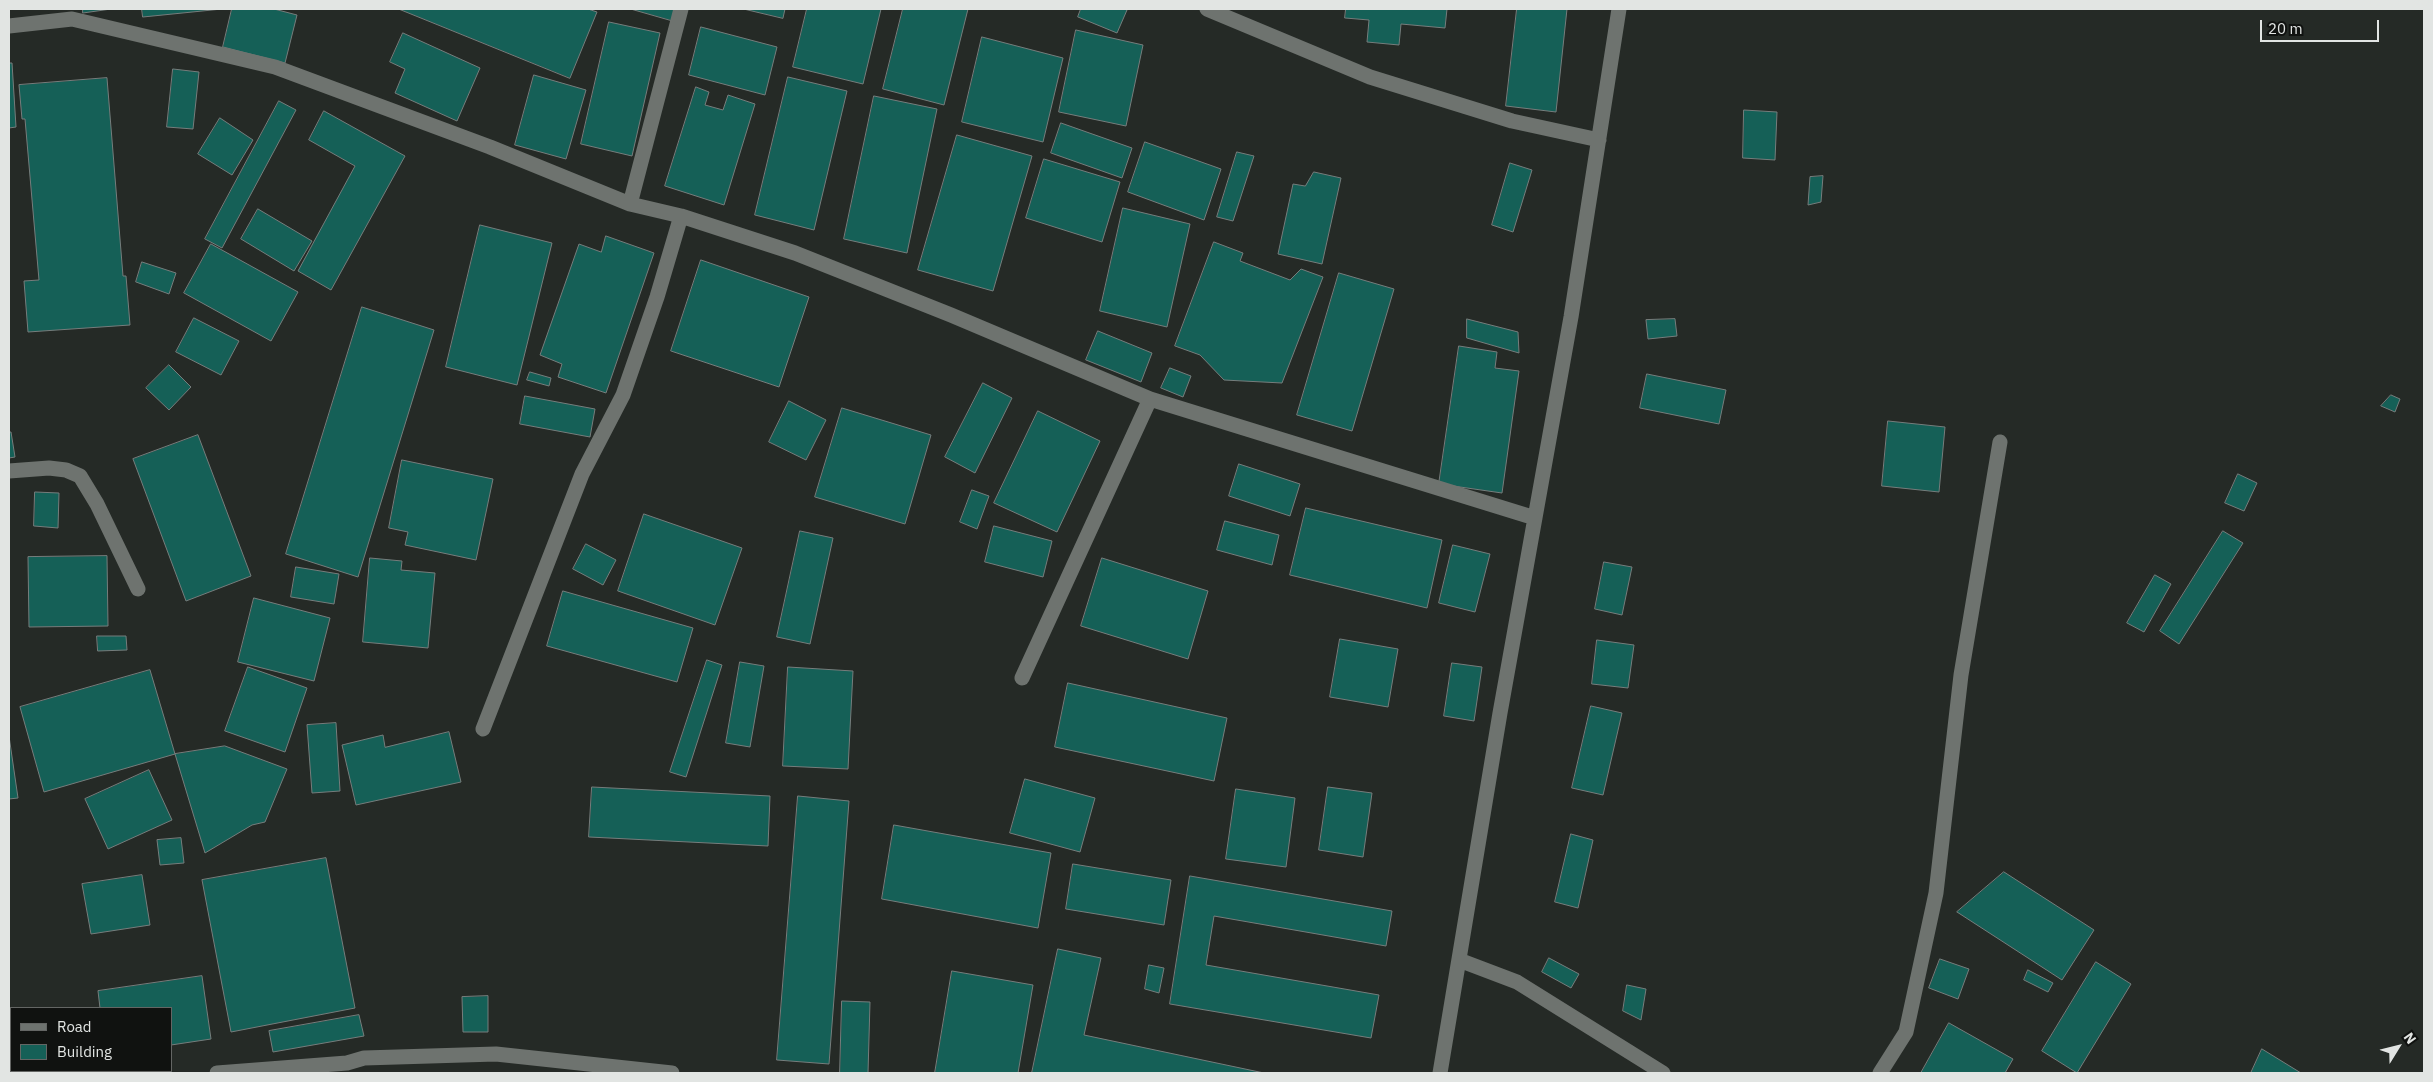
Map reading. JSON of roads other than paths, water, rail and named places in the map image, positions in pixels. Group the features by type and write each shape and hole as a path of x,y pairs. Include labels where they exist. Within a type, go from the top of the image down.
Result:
{"street":[{"path":"630,204 681,9"},
{"path":"1207,9 1370,78 1512,121 1599,140"},
{"path":"1440,1073 1571,317 1619,9"},
{"path":"9,26 72,19 274,67 490,147 630,204 681,216 795,253 951,315 1150,399 1535,518"},
{"path":"483,729 582,474 623,395 657,297 681,216"},
{"path":"1022,678 1150,399"},
{"path":"1880,1073 1906,1032 1936,893 1961,675 2000,442"},
{"path":"9,471 49,468 66,470 80,476 97,504 138,589"},
{"path":"1459,960 1517,982 1663,1073"},
{"path":"217,1073 347,1064 364,1058 496,1054 672,1073"}]}
